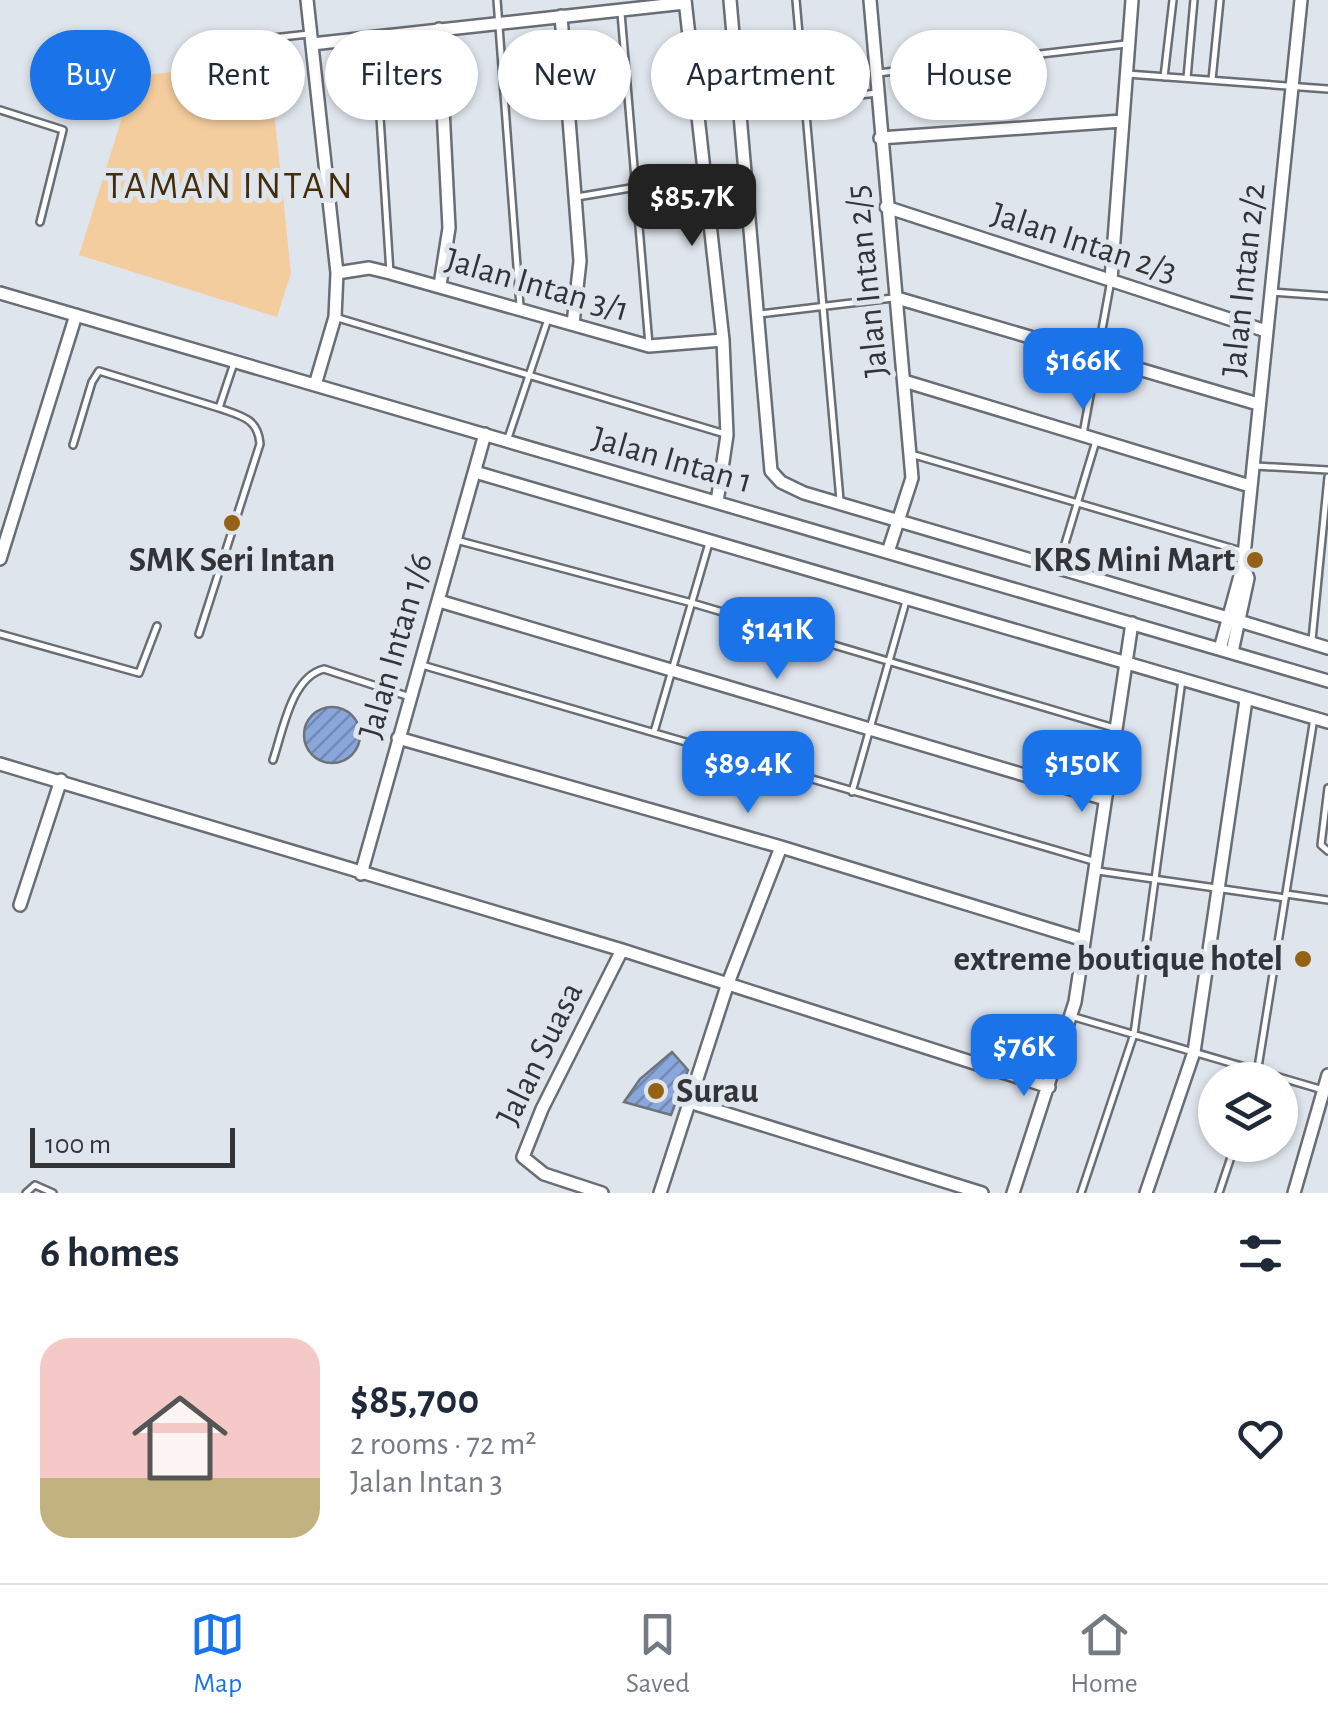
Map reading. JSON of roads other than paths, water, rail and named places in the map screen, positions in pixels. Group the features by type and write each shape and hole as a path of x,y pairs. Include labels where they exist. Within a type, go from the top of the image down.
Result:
{"street":[{"path":"307,0 337,273 335,317 315,384"},
{"path":"730,0 732,30"},
{"name":"Jalan Intan 2/5","path":"870,0 912,478 888,552"},
{"path":"1111,280 1132,0"},
{"name":"Jalan Intan 2/2","path":"1226,651 1244,559 1301,0"},
{"path":"430,30 685,1 722,340 728,435 717,502"},
{"path":"561,16 580,261 573,324"},
{"path":"439,29 449,228 440,286"},
{"path":"312,39 325,38"},
{"path":"739,120 772,471 792,488 841,504 1328,648"},
{"path":"880,138 1122,121"},
{"name":"Jalan Intan 2/3","path":"886,207 1266,331"},
{"name":"Jalan Intan 3/1","path":"337,273 369,268 649,346 722,340"},
{"name":"Jalan Intan 1","path":"0,292 1328,680"},
{"path":"897,298 1258,404"},
{"path":"0,560 76,315"},
{"path":"904,381 1250,486"},
{"name":"Jalan Intan 1/6","path":"361,874 485,434"},
{"path":"475,472 1328,722"},
{"path":"439,601 1105,799"},
{"path":"1014,1193 1071,1016 1132,623"},
{"path":"1146,1193 1194,1052 1246,700"},
{"path":"398,738 781,847 1084,940"},
{"path":"0,764 728,982 1049,1087"},
{"path":"20,905 61,780"},
{"path":"660,1193 728,982 781,847"},
{"name":"Jalan Suasa","path":"602,1193 544,1174 522,1157 622,950"},
{"path":"1294,1193 1328,1076"},
{"path":"690,1102 982,1193"}],"lane":[{"path":"497,0 520,308"},
{"path":"796,0 798,30"},
{"path":"1164,76 1173,0"},
{"path":"1187,78 1194,0"},
{"path":"1212,80 1220,0"},
{"path":"620,10 649,346"},
{"path":"305,39 312,39"},
{"path":"876,74 1128,44"},
{"path":"1126,74 1328,89"},
{"path":"870,94 877,93"},
{"path":"0,110 63,130 40,222"},
{"path":"380,120 390,273"},
{"path":"804,120 841,504"},
{"path":"577,197 705,176"},
{"path":"1083,434 1111,280"},
{"path":"1271,292 1328,296"},
{"path":"757,314 897,298"},
{"path":"508,441 549,316"},
{"path":"335,317 728,435"},
{"path":"219,408 234,361"},
{"path":"73,445 92,382 100,372 252,420 259,430 260,444 199,634"},
{"path":"1058,567 1097,438"},
{"path":"910,454 1077,503 1244,559"},
{"path":"1252,465 1328,474 1312,643"},
{"path":"456,540 692,603 1114,728"},
{"path":"654,732 710,540"},
{"path":"852,792 907,598"},
{"path":"0,634 131,674 143,670 157,626"},
{"path":"420,665 1096,867 1218,889 1328,900"},
{"path":"273,760 302,681 312,672 324,669 410,697"},
{"path":"1081,1193 1134,1034 1158,880 1182,680"},
{"path":"1261,1062 1314,718"},
{"path":"1328,788 1320,845 1328,851"},
{"path":"1071,1016 1226,1062"},
{"path":"1298,1083 1326,1091"},
{"path":"1219,1193 1229,1162"},
{"path":"26,1193 35,1185 53,1193"}],"place":[{"name":"SMK Seri Intan","path":"232,523"},
{"name":"KRS Mini Mart","path":"1255,560"},
{"name":"extreme boutique hotel","path":"1303,959"},
{"name":"Surau","path":"656,1091"}],"district":[{"name":"TAMAN INTAN","path":"230,187"}]}
